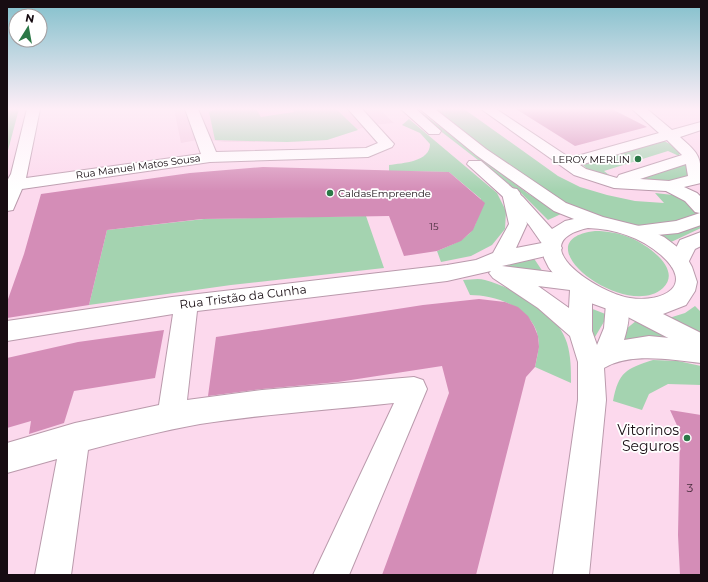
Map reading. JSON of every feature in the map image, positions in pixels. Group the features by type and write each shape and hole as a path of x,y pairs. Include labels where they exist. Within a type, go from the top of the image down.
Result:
{"street":[{"path":"7,206 11,185 19,174 28,136"},
{"path":"202,136 210,157"},
{"name":"Rua Manuel Matos Sousa","path":"11,185 210,157 368,152 388,144 380,136"},
{"path":"441,136 511,193 544,230 552,246 556,263 578,285 580,331"},
{"path":"462,136 521,181 560,207 599,222 636,231 658,243 679,262 694,291 685,292 680,299 672,304 662,307 646,308 622,305"},
{"path":"527,136 580,172 614,183 670,186 699,180 698,169 692,157 671,136"},
{"path":"569,164 666,136"},
{"path":"614,183 692,157"},
{"path":"670,186 691,197 701,208"},
{"path":"494,266 518,224 511,193"},
{"path":"636,231 678,227 701,219"},
{"path":"552,246 556,235 570,225 599,222"},
{"path":"679,262 687,245 701,238"},
{"name":"Rua Tristão da Cunha","path":"7,331 81,318 494,266 552,246"},
{"path":"494,266 578,285 622,305 701,345"},
{"path":"494,266 546,302 580,331 599,358"},
{"path":"171,416 186,304"},
{"path":"570,575 592,400 599,358 616,328 622,305"},
{"path":"599,358 649,347 701,352"},
{"path":"7,458 75,438 171,416 279,401 414,389 331,575"},
{"path":"53,575 75,438"}],"shaded area":[{"path":"180,136 338,136 327,140 287,142 224,142 203,139 181,143"}],"green space":[{"path":"7,136 12,136 7,154"},
{"path":"214,136 339,136 327,140 287,142 215,140"},
{"path":"423,136 429,136 497,193 506,211 505,229 492,245 471,256 441,262 437,251 469,234 477,220 481,199 449,172 389,171 389,165 408,162 426,155 430,144"},
{"path":"447,136 453,136 527,193 561,214 548,220 522,194"},
{"path":"463,136 502,136 558,176 580,187 607,195 635,201 664,203 655,193 691,197 701,194 701,219 636,231 560,207"},
{"path":"664,141 680,153 679,156 668,151 604,171 613,178 589,171 583,165"},
{"path":"692,157 698,169 681,184 614,183"},
{"path":"366,216 384,268 231,285 89,305 107,230 204,219"},
{"path":"701,223 701,228 669,243 655,233"},
{"path":"595,231 604,231 627,236 653,251 666,265 669,273 668,281 663,288 646,296 626,295 605,287 586,276 573,262 568,248 574,237"},
{"path":"533,257 543,272 495,266"},
{"path":"482,279 509,289 534,303 545,312 562,332 567,343 571,368 571,383 535,367 539,341 535,327 529,318 512,305 502,301 491,297 470,295 463,280"},
{"path":"695,306 701,312 701,335 669,318 685,313"},
{"path":"590,308 608,315 592,342"},
{"path":"636,321 679,343 617,345 626,329"},
{"path":"653,360 678,361 701,366 701,385 668,384 649,394 642,410 613,401 615,391 621,377 630,369"}],"building":[{"path":"559,136 612,136 575,146"},
{"path":"263,167 449,172 485,203 473,230 461,241 437,251 404,256 389,216 202,219 107,230 89,305 7,318 7,302 24,254 41,194 190,173"},
{"path":"479,299 505,302 518,307 528,316 534,326 538,336 539,347 535,367 526,377 476,575 382,575 449,393 442,366 338,382 208,396 216,337 423,305"},
{"path":"164,330 155,378 74,391 64,423 29,434 31,421 7,428 7,358 78,342"},
{"path":"670,410 701,415 701,575 680,575 678,535 680,432"}],"place":[{"name":"LEROY MERLIN","path":"638,159"},
{"name":"CaldasEmpreende","path":"330,193"},
{"name":"Vitorinos Seguros","path":"687,438"}]}
